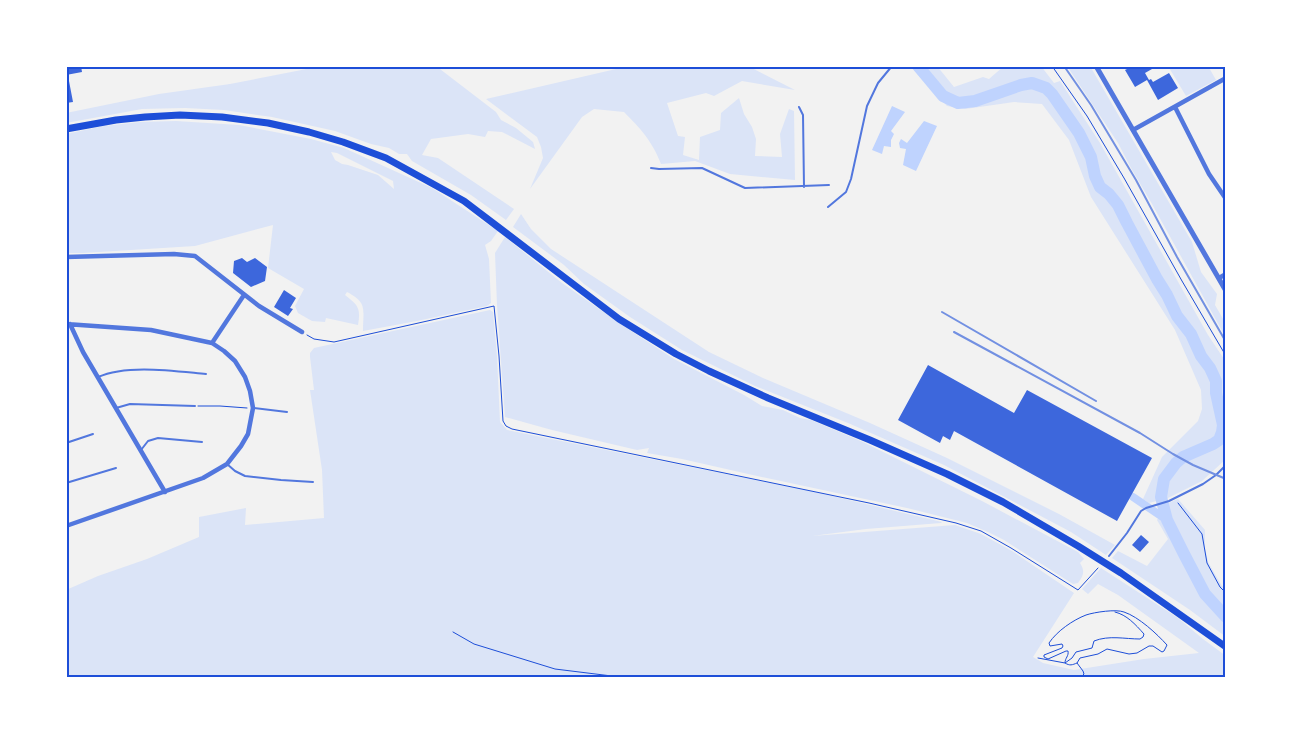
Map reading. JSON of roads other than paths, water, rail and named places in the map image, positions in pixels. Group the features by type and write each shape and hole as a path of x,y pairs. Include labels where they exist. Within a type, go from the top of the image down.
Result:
{"highway":[{"path":"66,129 144,117 222,117 268,122 309,132 386,158 464,202 619,318 676,354 768,398 947,474 1003,502 1121,573 1226,647"}],"street":[{"path":"1096,66 1226,291"},
{"path":"1133,130 1226,78"},
{"path":"1175,107 1209,174 1226,199"},
{"path":"66,257 174,254 195,256 259,306 302,332"},
{"path":"1219,278 1226,274"},
{"path":"212,343 244,295"},
{"path":"66,526 203,478 228,464 248,434 253,408 245,377 235,361 212,343 152,330 68,324"},
{"path":"68,324 165,492"}],"lane":[{"path":"828,206 846,192 851,179 867,106 878,83 892,66"},
{"path":"799,107 803,115 804,187"},
{"path":"651,168 702,168 745,188 829,185"},
{"path":"98,377 108,372 124,370 168,370 206,374"},
{"path":"116,408 130,404 195,406"},
{"path":"253,408 288,412"},
{"path":"66,443 93,434"},
{"path":"141,450 148,441 158,438 202,442"},
{"path":"228,464 235,471 245,476 313,482"},
{"path":"1109,556 1141,511 1169,501 1203,484 1226,465"},
{"path":"66,483 116,468"}],"water":[{"path":"892,106 905,112 891,131 894,134 891,140 891,147 884,146 882,154 872,150"},
{"path":"924,121 937,126 916,171 903,165 906,149 900,148 899,143 901,139 907,143"}],"waterway":[{"path":"918,66 943,96 958,103 975,101 1032,83 1046,88 1079,133 1091,157 1095,176 1100,187 1118,205 1177,316 1191,334 1201,356 1210,368 1216,381 1216,393 1223,425 1219,440 1183,457 1176,463 1164,479 1161,497 1167,520 1205,594 1226,617"},
{"path":"1133,497 1167,520"}],"railway":[{"path":"1064,66 1091,105 1136,180 1177,257 1226,342"},
{"path":"942,312 1096,401"},
{"path":"954,332 1140,433 1193,465 1226,479"}]}
